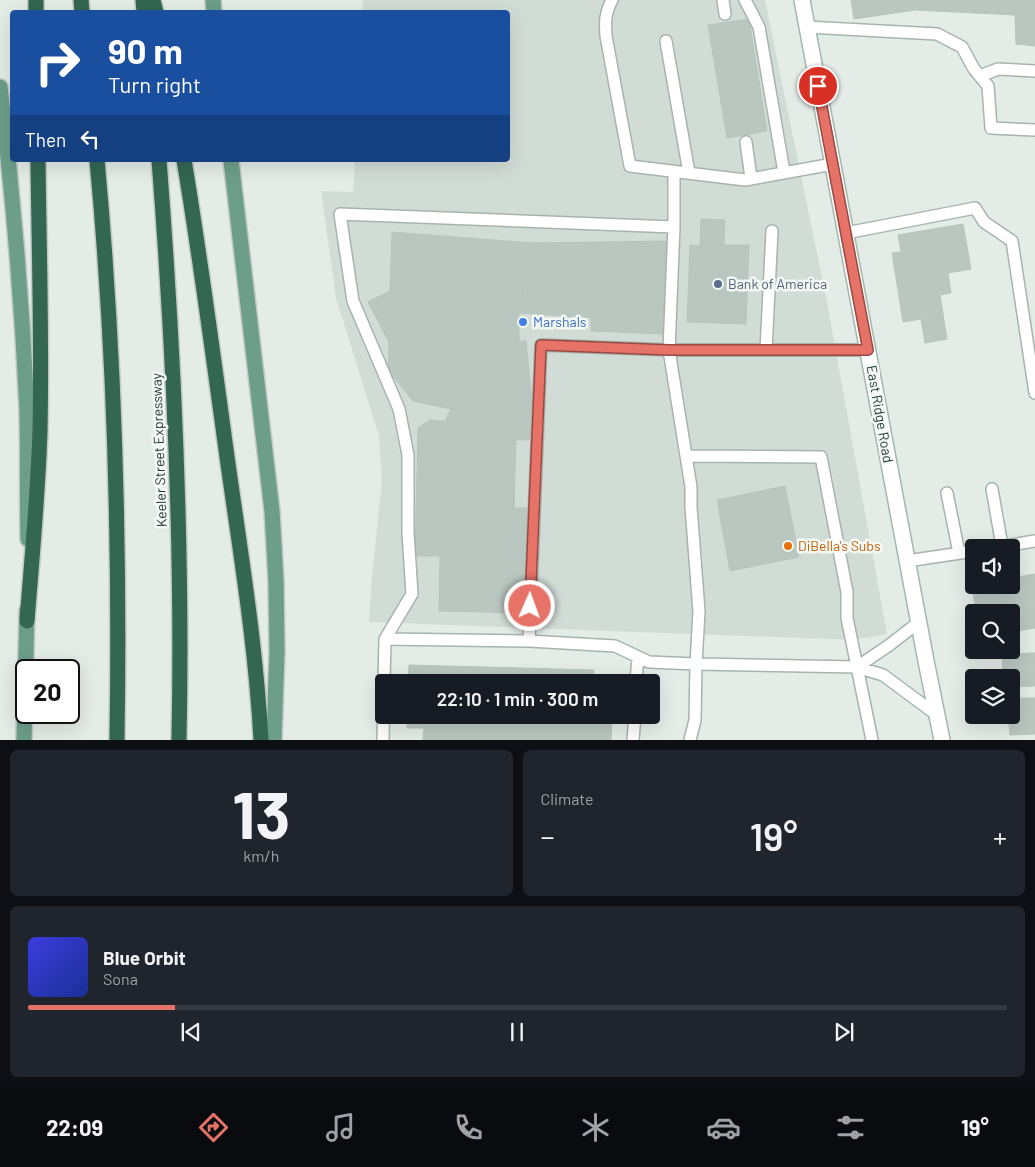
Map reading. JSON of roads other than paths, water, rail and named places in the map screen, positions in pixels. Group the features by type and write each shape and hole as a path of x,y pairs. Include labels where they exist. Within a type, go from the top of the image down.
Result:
{"highway":[{"path":"27,620 40,422 38,162"},
{"path":"98,162 116,464 118,740"},
{"name":"Keeler Street Expressway","path":"159,162 170,306 176,436 180,618 179,740"},
{"path":"184,162 246,595 255,666 261,740"}],"main road":[{"name":"East Ridge Road","path":"802,0 918,622 942,740"},
{"path":"0,87 13,205 23,334 27,446 27,620 24,740"},
{"path":"231,162 272,511 277,624 274,740"}],"lane":[{"path":"612,0 604,20 630,166 745,180 833,164"},
{"path":"723,0 725,14"},
{"path":"745,0 759,27 784,172"},
{"path":"807,27 937,34 962,47 974,69 988,86 991,128 1035,130"},
{"path":"666,40 690,173"},
{"path":"980,76 998,69 1035,71"},
{"path":"746,142 751,178"},
{"path":"674,171 674,227 669,350 691,487 699,611 696,664 696,720 690,740"},
{"path":"846,233 975,208 984,222 1012,241 1035,393"},
{"path":"384,674 385,639 412,594 408,533 408,455 399,409 353,301 340,214 674,227"},
{"path":"766,350 772,231"},
{"path":"529,641 541,345 669,350 868,350"},
{"path":"686,456 821,457 847,592 847,618 872,740"},
{"path":"992,489 997,539"},
{"path":"947,493 959,553"},
{"path":"1020,543 1035,541"},
{"path":"907,561 965,552"},
{"path":"857,667 888,646 918,622"},
{"path":"385,639 529,641 615,646 649,662 857,667 883,675 937,715"},
{"path":"637,674 638,657"},
{"path":"383,724 383,740"},
{"path":"633,740 634,724"}],"place":[{"name":"Bank of America","path":"718,284"},
{"name":"Marshals","path":"523,322"},
{"name":"DiBella's Subs","path":"788,546"}]}
